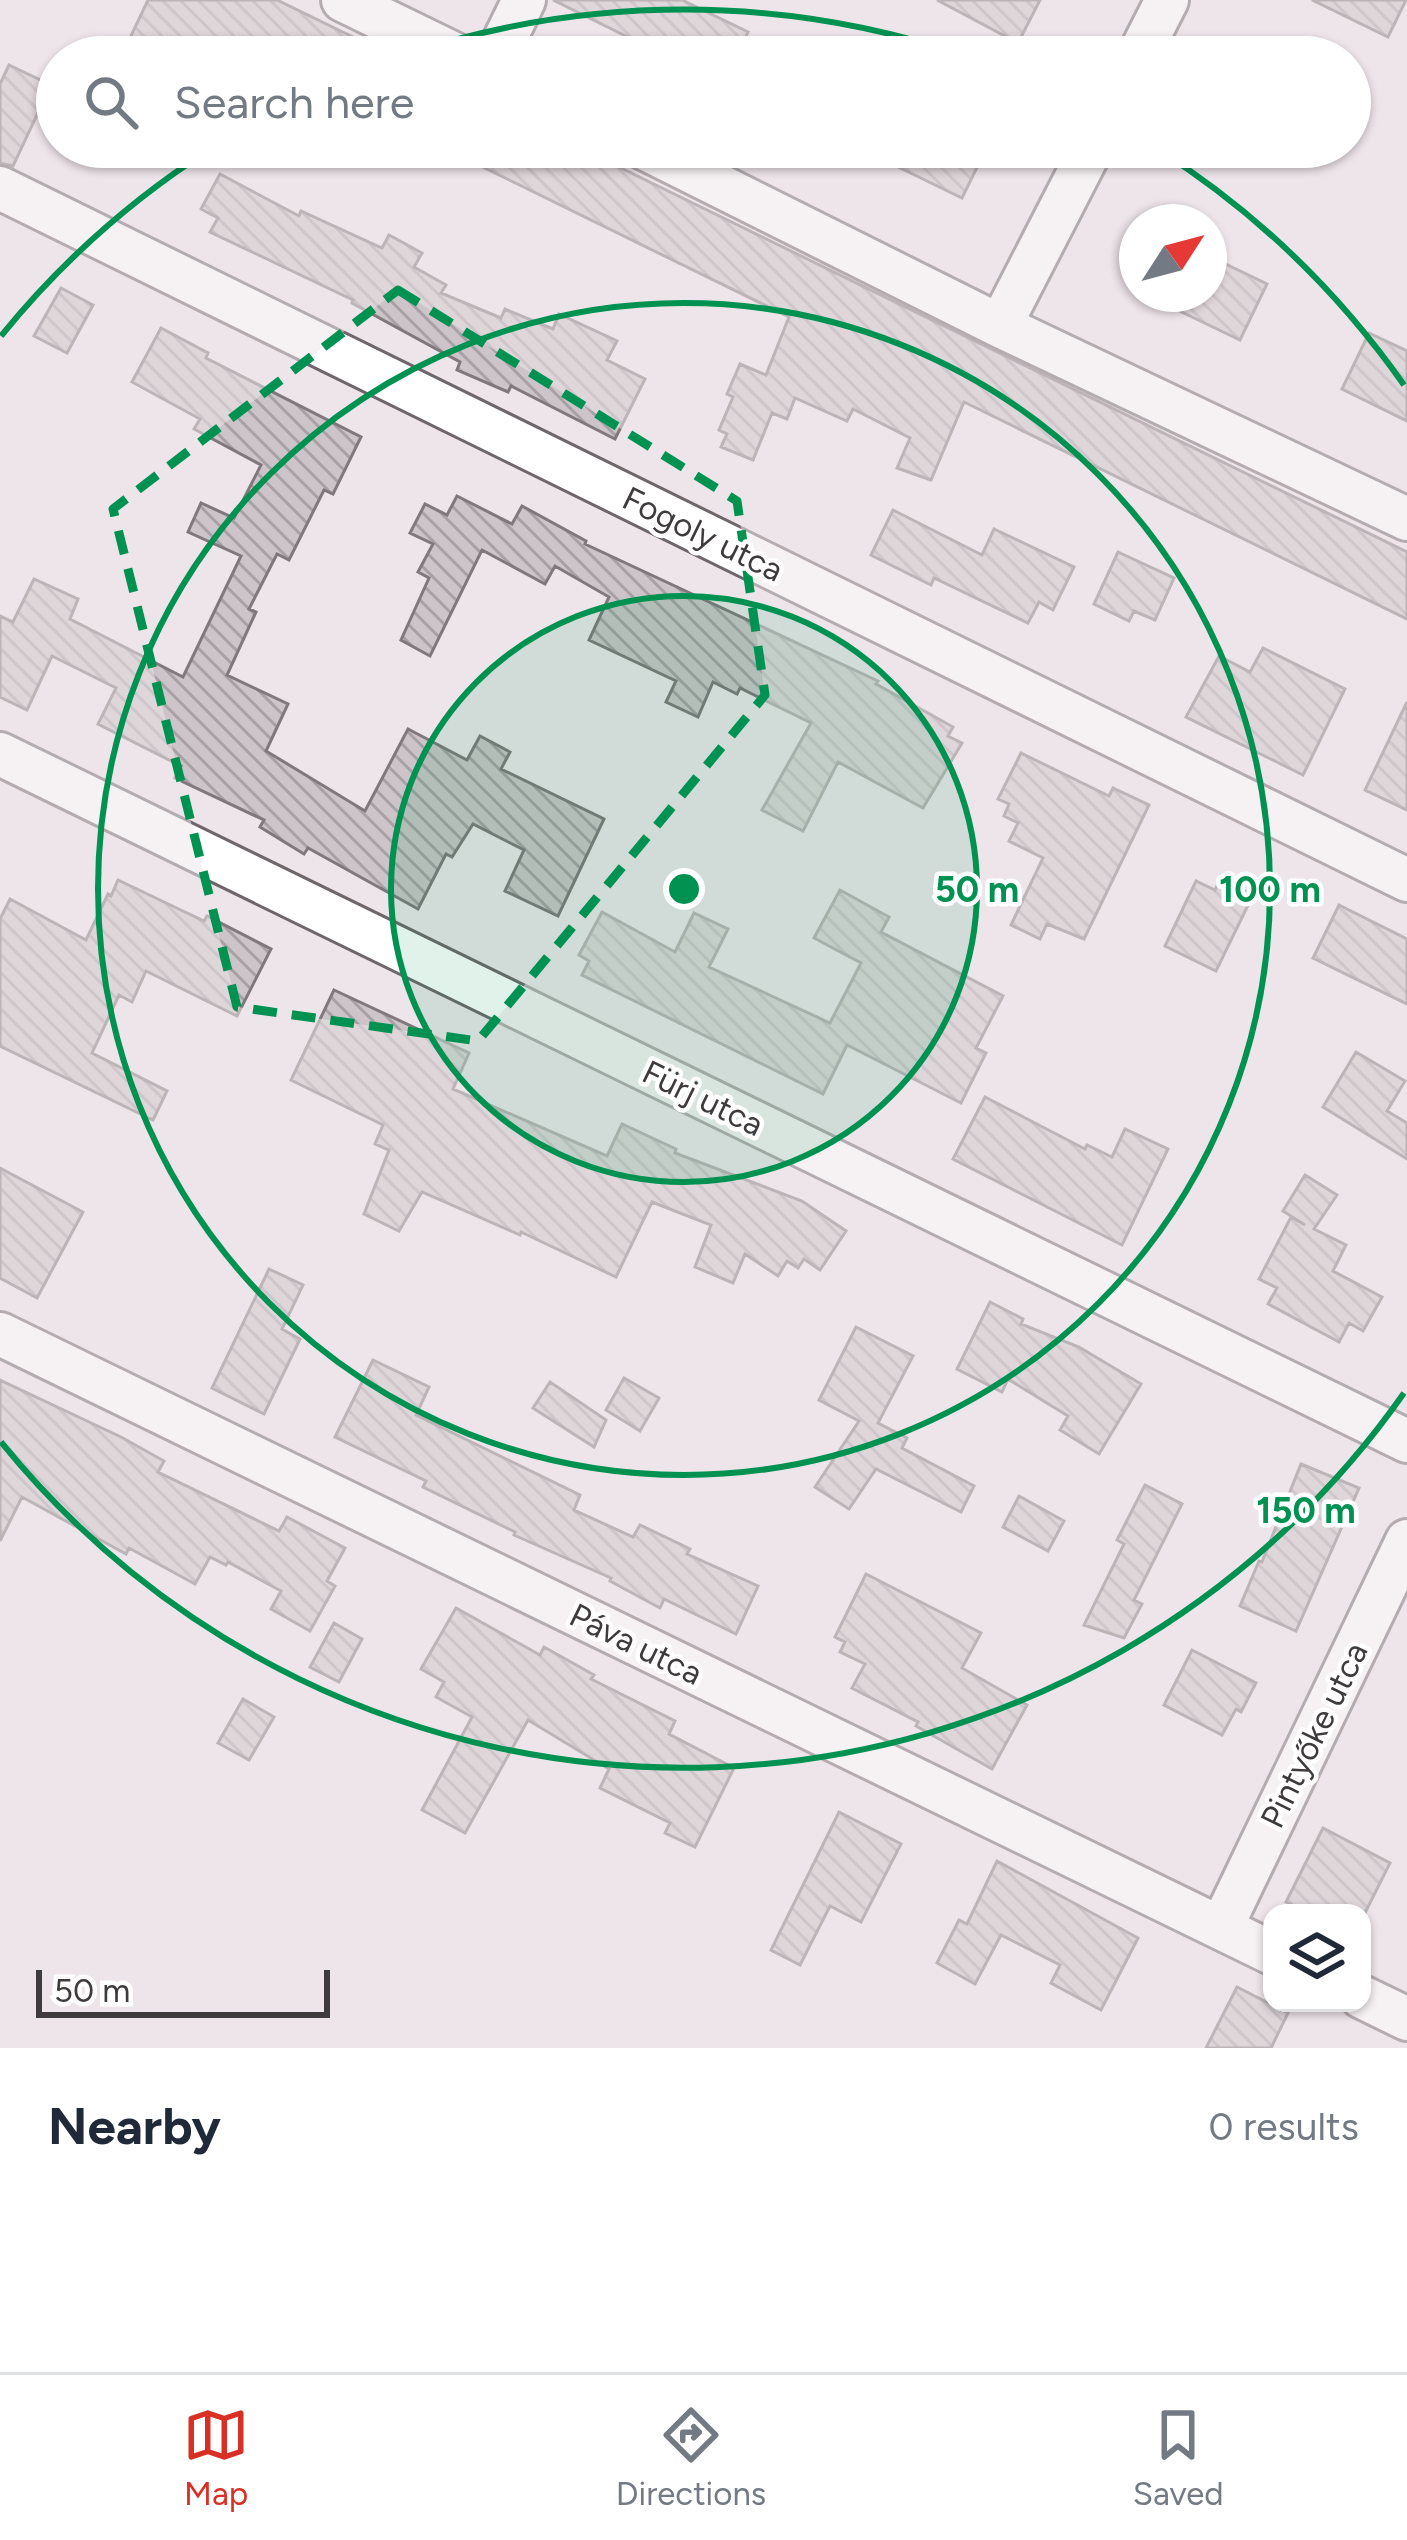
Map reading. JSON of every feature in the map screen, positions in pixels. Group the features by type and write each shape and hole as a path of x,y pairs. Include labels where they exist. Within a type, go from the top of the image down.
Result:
{"street":[{"path":"343,0 417,36"},
{"path":"506,36 524,0"},
{"path":"1149,36 1167,0"},
{"path":"683,168 1000,326 1407,519"},
{"path":"1000,326 1081,168"},
{"name":"Fogoly utca","path":"0,188 1407,880"},
{"name":"Fürj utca","path":"0,754 1407,1441"},
{"name":"Páva utca","path":"0,1334 1263,1949"},
{"name":"Pintyőke utca","path":"1221,1928 1407,1541"},
{"path":"1371,2001 1407,2019"}],"highlighted area":[{"path":"398,290 737,501 765,695 478,1041 237,1007 113,509"}],"building":[{"path":"148,0 277,0 351,36 131,36"},
{"path":"553,0 682,0 748,32 746,36 626,36"},
{"path":"937,0 1040,0 1022,36 1005,36"},
{"path":"1312,0 1406,0 1388,37"},
{"path":"9,65 36,78 36,117 13,166 0,163 0,84"},
{"path":"485,168 621,168 1407,552 1407,619 964,402 931,480 897,468 910,438 853,409 847,421 795,398 787,419 772,413 753,460 721,447 727,434 719,430 733,397 727,394 740,364 766,375 789,317"},
{"path":"900,168 977,168 962,198"},
{"path":"220,174 299,216 301,211 382,248 389,235 422,253 414,267 446,285 441,293 501,318 505,309 553,329 559,314 617,341 607,360 645,379 615,439 511,386 508,392 457,370 460,362 353,300 210,232 218,218 201,209"},
{"path":"1227,265 1267,284 1240,340 1182,312 1227,312"},
{"path":"61,288 93,305 67,353 34,336"},
{"path":"161,328 208,353 206,358 361,437 333,494 324,490 289,560 277,554 249,609 256,612 227,675 288,704 266,751 365,811 408,729 467,760 480,736 510,752 501,769 604,819 558,916 505,891 524,850 473,824 452,857 446,854 418,909 308,848 304,854 260,827 264,820 175,778 181,766 98,724 116,688 52,656 27,710 0,697 0,616 13,622 34,579 78,599 70,619 183,677 241,556 188,532 201,503 234,518 261,465 194,429 200,419 132,382"},
{"path":"1369,333 1407,351 1407,421 1342,389"},
{"path":"457,496 512,524 522,506 585,544 878,681 876,684 953,727 948,736 962,743 923,808 838,762 803,831 762,810 811,723 740,688 737,694 713,682 698,717 666,702 676,681 589,640 609,597 555,566 545,584 482,550 430,656 401,640 429,578 418,572 433,544 410,533 425,504 447,515"},
{"path":"893,510 982,555 994,529 1074,567 1053,610 1039,602 1028,623 934,578 931,585 871,555"},
{"path":"1118,552 1174,578 1155,620 1134,611 1129,621 1094,604"},
{"path":"1263,648 1345,689 1303,775 1186,717 1219,656 1250,672"},
{"path":"1407,702 1407,810 1365,790"},
{"path":"1021,753 1109,796 1113,788 1149,805 1084,939 1047,924 1040,939 1011,925 1043,858 1009,841 1018,823 1004,816 1009,804 998,799"},
{"path":"1220,879 1253,895 1216,971 1165,946 1196,881 1215,890"},
{"path":"118,880 204,921 207,916 271,949 237,1016 146,971 132,1002 119,995 92,1053 167,1091 153,1120 0,1046 0,919 10,899 86,940"},
{"path":"840,890 889,917 881,932 1003,996 976,1048 986,1053 961,1103 847,1045 823,1094 582,975 589,961 579,955 602,912 675,952 694,913 728,929 709,967 830,1023 861,963 814,938"},
{"path":"1339,905 1407,939 1407,1004 1313,958"},
{"path":"334,990 469,1053 453,1089 607,1156 622,1124 676,1149 675,1153 802,1201 846,1231 820,1270 804,1259 798,1268 787,1261 778,1276 745,1254 733,1283 695,1267 711,1225 652,1202 616,1277 422,1192 399,1231 364,1214 389,1150 375,1144 383,1125 291,1080"},
{"path":"1356,1052 1405,1081 1387,1111 1407,1123 1407,1159 1323,1107"},
{"path":"985,1097 1085,1149 1087,1145 1112,1157 1125,1129 1168,1149 1122,1245 953,1159"},
{"path":"0,1168 83,1212 37,1298 0,1278"},
{"path":"1305,1175 1337,1195 1314,1229 1346,1245 1333,1271 1382,1297 1363,1331 1349,1323 1339,1342 1268,1304 1277,1288 1259,1279 1291,1217 1305,1225 1283,1211"},
{"path":"269,1269 303,1285 282,1329 300,1339 264,1414 212,1388"},
{"path":"990,1302 1023,1319 1021,1324 1079,1347 1141,1384 1099,1454 1060,1430 1068,1416 1008,1379 1002,1392 957,1369"},
{"path":"856,1327 913,1356 878,1423 907,1438 902,1448 974,1486 961,1512 876,1469 849,1509 815,1487 859,1421 819,1400"},
{"path":"373,1360 429,1387 416,1415 580,1495 574,1510 633,1537 640,1525 690,1549 687,1554 758,1586 736,1634 664,1599 660,1608 611,1578 514,1535 423,1487 426,1481 335,1437"},
{"path":"624,1378 659,1398 640,1431 606,1410"},
{"path":"0,1380 121,1437 164,1461 158,1472 279,1531 287,1517 345,1548 327,1581 335,1586 310,1631 271,1609 281,1591 228,1562 210,1557 195,1584 129,1548 126,1554 22,1497 0,1541"},
{"path":"550,1382 606,1420 594,1447 533,1408"},
{"path":"1301,1464 1359,1488 1296,1631 1240,1606"},
{"path":"1145,1485 1182,1504 1134,1600 1142,1604 1124,1638 1084,1625 1124,1544 1117,1540"},
{"path":"1019,1496 1064,1521 1048,1551 1003,1527"},
{"path":"866,1574 981,1633 962,1668 1027,1705 992,1769 916,1726 918,1722 852,1688 865,1664 840,1652 845,1642 835,1637"},
{"path":"456,1608 540,1655 544,1647 594,1675 591,1679 675,1721 669,1734 734,1768 695,1847 665,1833 670,1823 600,1788 609,1769 528,1720 465,1833 422,1810 472,1717 436,1697 444,1682 421,1669"},
{"path":"334,1623 362,1639 339,1682 310,1667"},
{"path":"1192,1650 1256,1683 1222,1735 1164,1705"},
{"path":"243,1699 274,1717 249,1760 218,1743"},
{"path":"839,1812 901,1844 861,1922 830,1906 800,1965 771,1950"},
{"path":"1323,1828 1390,1863 1370,1904 1286,1902"},
{"path":"997,1861 1138,1938 1101,2010 1051,1983 1060,1965 1001,1935 975,1984 937,1963 959,1920 967,1924"},
{"path":"1237,1987 1263,2000 1263,2012 1288,2013 1271,2048 1206,2048"}]}
